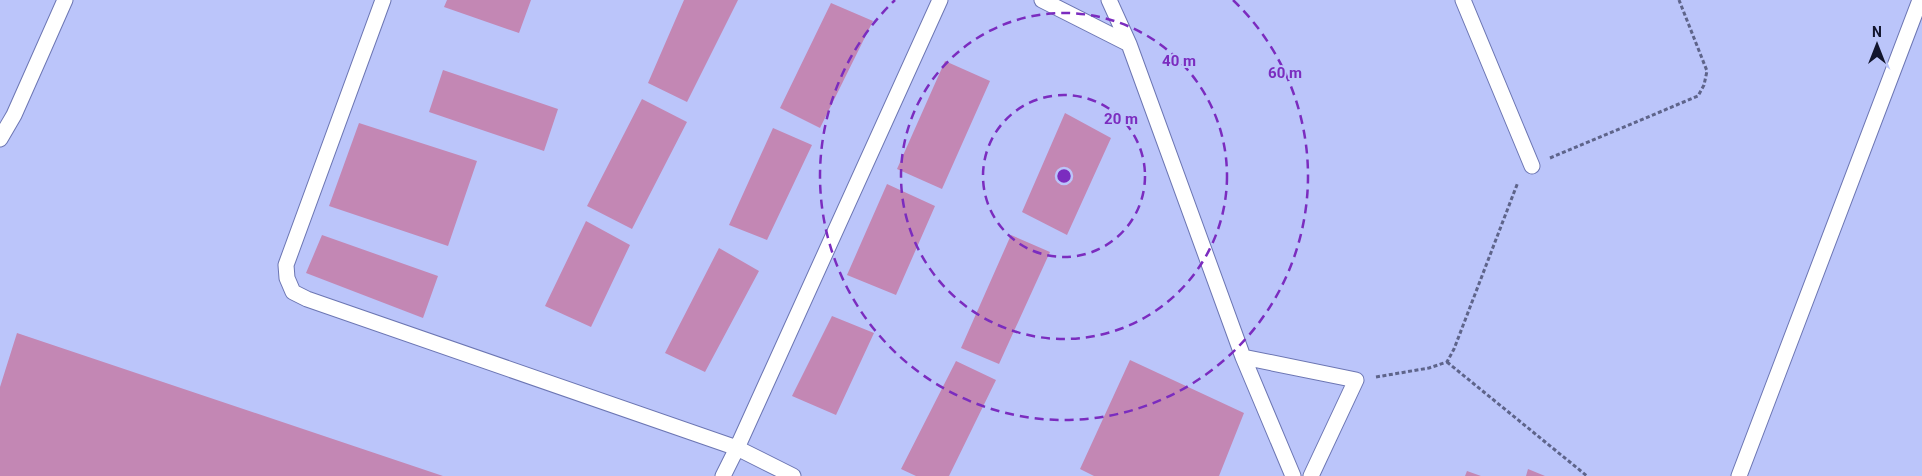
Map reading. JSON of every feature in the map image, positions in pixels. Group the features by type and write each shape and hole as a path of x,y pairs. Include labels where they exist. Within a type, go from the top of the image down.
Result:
{"lane":[{"path":"0,139 14,116 65,0"},
{"path":"383,0 286,265 287,278 293,292 307,299 737,448 793,476"},
{"path":"723,476 940,0"},
{"path":"1042,0 1129,44"},
{"path":"1109,0 1129,44 1243,358 1293,476"},
{"path":"1463,0 1532,166"},
{"path":"1740,476 1920,0"},
{"path":"1243,358 1356,380 1311,476"}],"path":[{"path":"1356,380 1429,368 1447,362 1454,349 1519,180 1532,166 1698,96 1704,85 1706,71 1679,0"},
{"path":"1447,362 1587,476"}],"building":[{"path":"447,0 531,0 519,33 444,7"},
{"path":"684,0 738,0 687,102 648,83"},
{"path":"831,3 873,21 820,128 780,108"},
{"path":"945,61 990,81 942,189 897,169"},
{"path":"443,70 558,109 544,151 429,112"},
{"path":"642,99 687,122 632,229 587,206"},
{"path":"1065,113 1111,138 1067,235 1022,212"},
{"path":"359,123 477,161 448,246 329,206"},
{"path":"773,128 812,145 767,240 729,225"},
{"path":"887,184 935,206 896,295 847,275"},
{"path":"586,221 630,245 591,327 545,306"},
{"path":"322,235 438,276 423,318 306,273"},
{"path":"1011,235 1050,252 999,364 961,348"},
{"path":"719,248 759,271 705,372 665,353"},
{"path":"832,316 874,333 836,415 792,396"},
{"path":"17,333 443,476 0,476 0,387"},
{"path":"1130,360 1244,413 1219,476 1094,476 1080,469"},
{"path":"956,361 996,380 949,476 916,476 901,469"},
{"path":"1528,469 1545,476 1526,476"},
{"path":"1467,471 1481,476 1465,476"}]}
